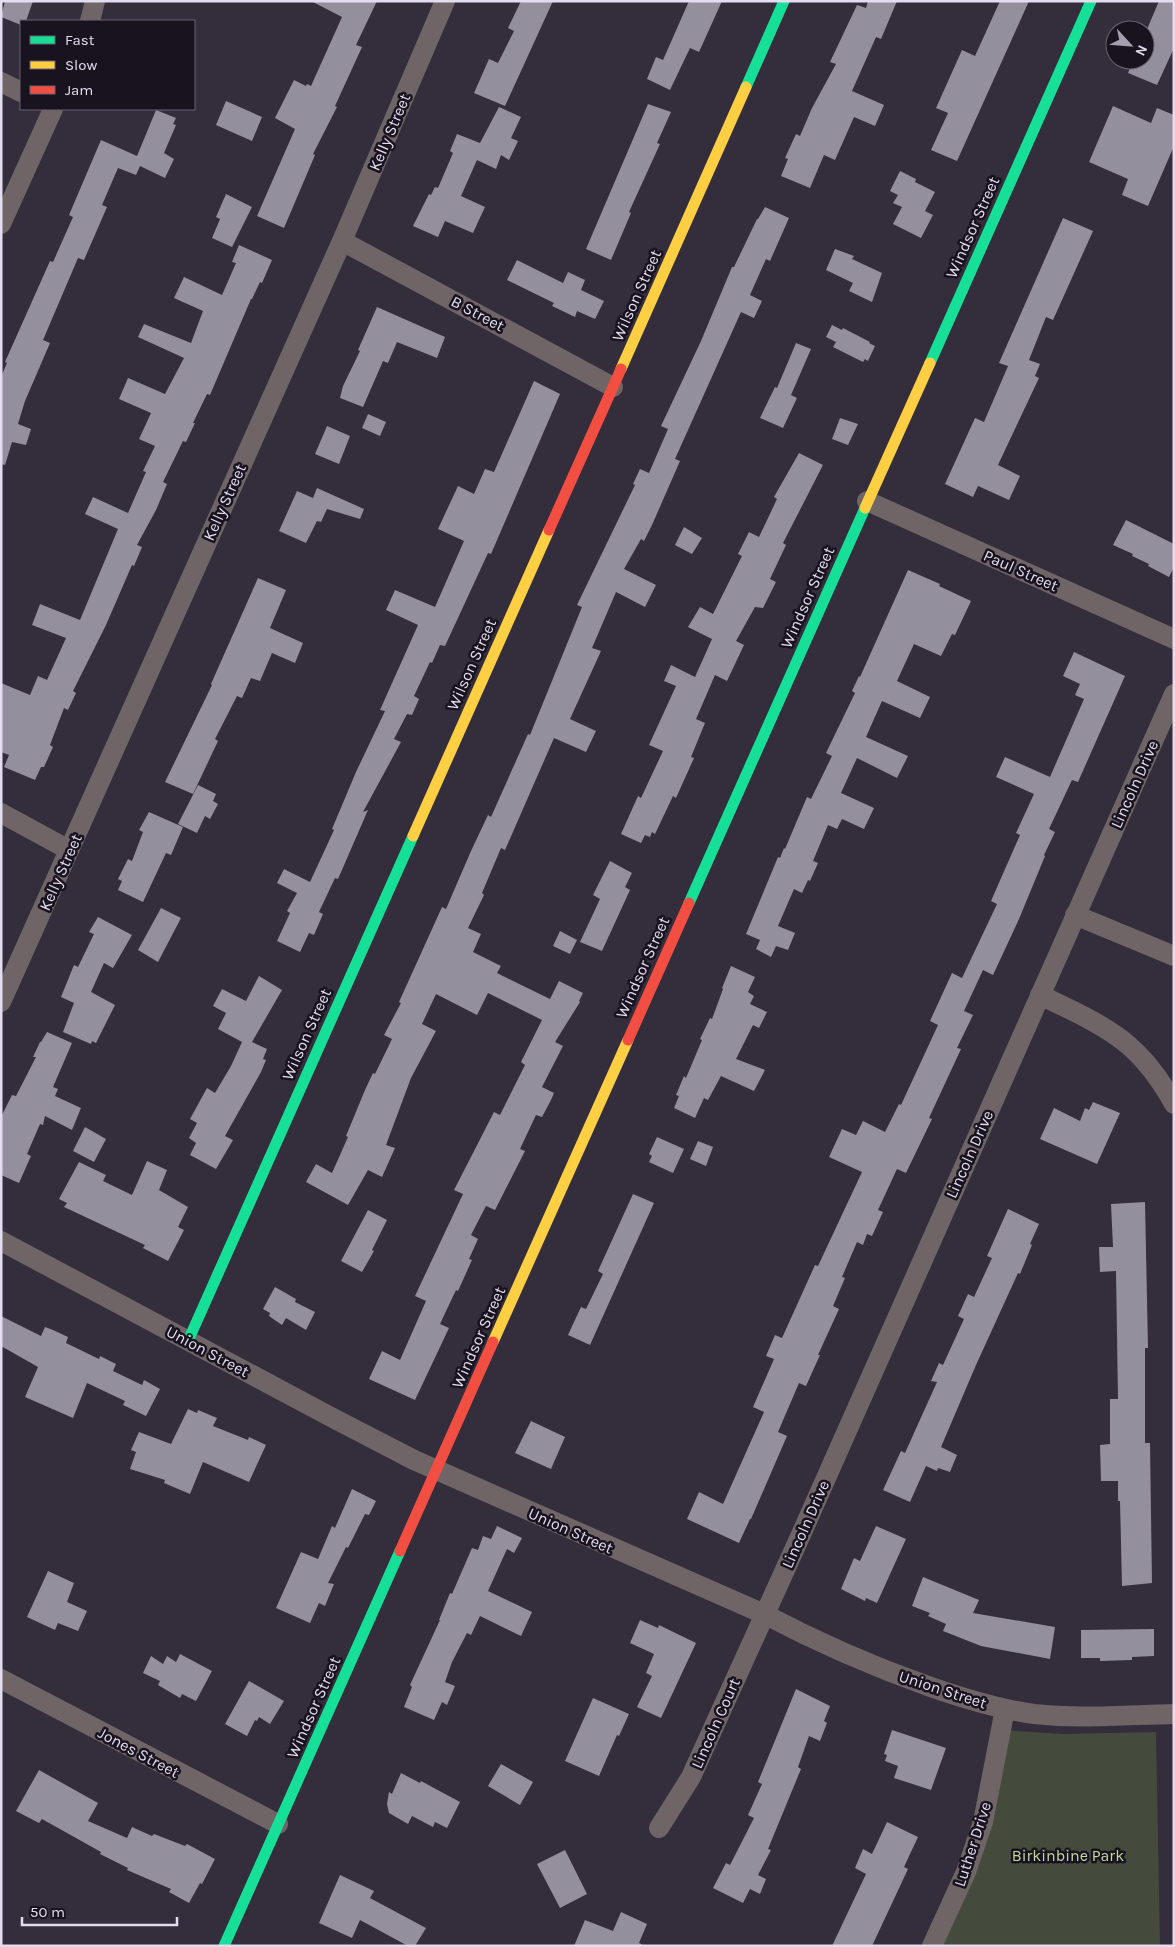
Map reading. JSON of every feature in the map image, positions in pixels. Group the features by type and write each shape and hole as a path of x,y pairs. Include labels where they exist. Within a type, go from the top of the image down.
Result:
{"main road":[{"name":"Wilson Street","path":"188,1341 784,1"},
{"name":"Windsor Street","path":"224,1946 1091,1"}],"street":[{"path":"90,20 95,1"},
{"name":"Kelly Street","path":"1,1002 342,241 445,1"},
{"path":"1,82 20,92"},
{"path":"1,224 53,110"},
{"name":"B Street","path":"342,241 613,386"},
{"name":"Paul Street","path":"868,501 1174,639"},
{"name":"Lincoln Drive","path":"764,1614 1174,694"},
{"path":"1,813 69,850"},
{"path":"1075,915 1174,956"},
{"path":"1040,995 1088,1019 1126,1043 1149,1067 1174,1104"},
{"name":"Union Street","path":"1,1241 331,1418 437,1469 764,1614 808,1637 891,1672 957,1696 1005,1709 1035,1714 1095,1716 1174,1714"},
{"name":"Lincoln Court","path":"659,1828 691,1778 764,1614"},
{"name":"Jones Street","path":"1,1680 278,1824"},
{"name":"Luther Drive","path":"932,1946 966,1872 983,1822 1005,1709"}],"green space":[{"name":"Birkinbine Park","path":"1002,1730 1063,1734 1156,1732 1160,1946 936,1946"}],"building":[{"path":"5,1 33,1 26,20 20,20 20,25 1,17"},
{"path":"311,1 377,1 356,45 362,47 335,106 337,107 313,154 315,155 284,228 257,216 295,129 275,118 294,80 306,86 307,84 311,86 342,17"},
{"path":"521,1 553,1 505,106 474,93 489,59 498,63 514,31 508,28"},
{"path":"689,1 722,1 699,52 690,48 670,90 647,79 656,57 663,60"},
{"path":"868,1 897,1 881,39 876,37 852,91 884,105 875,126 854,117 835,160 824,155 810,188 781,176 788,159 785,158 796,134 800,136 812,108 836,64 830,62 857,5 866,8"},
{"path":"1000,1 1029,1 957,161 931,150 948,113 936,108 962,50 975,56"},
{"path":"1159,1 1174,1 1174,48 1157,85 1128,73 1129,70 1155,70 1155,20 1151,20"},
{"path":"226,101 262,117 252,141 216,125"},
{"path":"648,104 671,112 657,143 660,144 629,212 631,213 611,260 586,249"},
{"path":"1113,106 1151,123 1157,108 1174,115 1174,146 1148,206 1122,195 1128,179 1089,162"},
{"path":"499,107 521,117 511,138 518,141 509,160 501,155 496,169 477,160 461,196 485,207 473,233 445,221 438,237 413,226 429,194 431,195 435,187 438,188 453,153 450,151 457,134 480,143"},
{"path":"156,110 176,118 173,124 176,125 164,153 174,159 165,178 140,166 136,175 118,168 102,205 107,207 84,260 78,258 43,340 50,343 25,401 18,424 31,429 26,445 12,442 5,465 1,464 1,377 7,363 5,362 50,261 53,262 73,217 69,215 101,140 137,156"},
{"path":"900,171 916,179 915,182 935,192 925,211 933,215 921,238 893,224 902,207 893,203 898,195 890,191"},
{"path":"226,194 252,207 232,247 212,238 220,219 216,217"},
{"path":"765,207 789,218 770,261 766,259 750,295 762,301 754,318 741,312 675,459 680,461 652,525 644,541 641,539 624,569 656,585 645,607 616,592 592,648 601,651 570,719 596,731 586,752 554,738 505,850 501,848 482,893 484,895 468,928 481,934 473,952 501,966 497,973 550,999 559,981 583,993 580,1002 555,1042 563,1046 542,1087 554,1093 542,1117 536,1115 520,1149 525,1151 495,1210 486,1206 471,1235 478,1239 469,1259 472,1260 440,1324 449,1328 415,1400 369,1379 382,1351 400,1360 426,1301 415,1296 463,1194 454,1190 494,1112 500,1115 525,1065 521,1062 542,1020 488,993 477,1015 436,994 422,1024 436,1031 411,1078 386,1145 395,1148 382,1177 368,1170 348,1205 306,1182 316,1164 332,1173 348,1137 346,1136 365,1090 392,1039 384,1035 401,1003 399,1002 442,907 446,909 488,815 491,817 528,734 530,735 582,607 577,605 635,485 633,484 640,469 649,473 668,429 661,426 701,341 732,267 734,267 757,219"},
{"path":"1063,218 1093,231 1053,320 1046,317 1029,360 1040,364 1035,376 1039,378 998,465 1020,476 1009,500 978,486 973,497 945,484 975,418 984,422 1008,366 999,363"},
{"path":"239,245 272,260 262,283 260,282 251,299 210,395 207,394 186,442 183,441 163,482 167,484 156,510 137,545 142,547 134,566 132,565 106,625 73,691 76,693 68,710 64,708 50,745 53,747 44,767 41,767 35,780 4,767 9,755 1,752 1,683 30,695 38,676 47,680 66,638 32,625 40,604 80,620 118,529 85,514 93,497 128,513 146,472 143,471 155,446 139,439 151,413 119,399 128,378 165,394 184,358 138,337 144,324 191,343 203,311 174,298 184,277 222,295 236,263 232,262"},
{"path":"835,249 854,256 852,259 882,273 872,302 849,291 853,283 826,270"},
{"path":"517,260 563,283 568,272 585,280 581,290 604,301 595,319 577,311 575,317 552,306 554,303 507,280"},
{"path":"377,307 445,337 437,358 397,342 388,363 383,361 363,407 340,398 343,386 360,351 358,350"},
{"path":"832,325 842,330 843,328 875,346 868,361 865,359 863,362 833,347 836,342 826,337"},
{"path":"796,343 811,349 791,395 797,398 783,428 760,418 775,387 777,388"},
{"path":"534,381 560,394 491,554 488,553 445,646 440,645 432,663 430,662 414,696 419,699 412,715 407,714 394,739 401,742 363,812 368,810 338,879 335,878 319,912 323,914 314,935 309,933 300,952 277,941 290,913 287,911 297,893 277,883 284,869 310,882 334,830 332,829 356,772 385,711 380,710 418,625 386,610 395,590 435,607 464,541 438,529 458,486 474,494 485,469 494,472"},
{"path":"368,414 386,422 380,436 362,428"},
{"path":"840,418 858,424 848,445 832,439"},
{"path":"327,426 350,436 339,464 315,454"},
{"path":"799,453 823,465 783,543 786,545 770,579 776,582 763,608 755,607 736,641 744,645 727,681 715,675 696,719 705,723 691,757 694,758 676,798 673,796 655,834 652,832 650,837 645,835 641,843 621,834 638,796 641,798 663,751 649,745 676,686 664,681 671,665 695,677 712,639 688,627 700,607 713,614 742,556 738,554 749,532 759,537 777,499 774,497"},
{"path":"317,488 364,509 360,519 327,509 321,522 317,521 306,543 279,531 297,491 313,498"},
{"path":"1126,520 1174,544 1174,567 1169,577 1132,556 1133,554 1113,545"},
{"path":"684,527 702,538 692,554 675,545"},
{"path":"908,570 940,584 939,586 971,601 955,635 952,634 941,656 914,644 897,681 930,697 920,718 882,701 866,737 908,756 897,778 857,758 841,793 874,808 864,829 842,819 837,829 828,825 813,861 818,863 810,881 808,880 802,893 794,889 778,926 795,933 788,950 776,946 771,957 756,949 760,940 746,934 778,857 780,858 785,849 807,797 811,799 832,756 826,753 855,693 852,691"},
{"path":"258,578 286,590 270,628 303,643 295,663 272,653 260,681 251,678 242,698 237,696 215,739 218,741 193,794 165,782 212,685"},
{"path":"1074,652 1125,676 1078,782 1072,780 1049,829 1055,832 1019,919 993,975 983,970 964,1011 973,1015 957,1048 961,1049 929,1118 932,1119 906,1173 897,1169 878,1210 883,1212 872,1236 867,1234 863,1245 857,1242 842,1277 845,1278 833,1306 839,1309 806,1386 799,1383 778,1432 787,1436 739,1543 687,1519 699,1492 723,1504 764,1412 753,1407 774,1359 766,1356 775,1335 782,1338 815,1265 818,1266 862,1172 829,1157 842,1129 856,1135 863,1121 885,1132 899,1104 901,1105 938,1025 930,1021 952,973 962,978 997,904 991,901 1020,835 1016,833 1034,794 996,777 1005,757 1050,777 1084,699 1075,695 1080,684 1063,676"},
{"path":"198,785 216,794 213,801 218,804 210,819 205,816 197,833 178,824"},
{"path":"149,812 183,827 171,855 166,853 143,902 118,890 122,881 118,879 128,859 132,861 143,832 139,830"},
{"path":"610,861 632,873 625,887 630,890 602,951 580,942 600,899 593,895"},
{"path":"161,908 181,918 158,962 138,950"},
{"path":"98,917 132,935 113,968 104,963 91,992 115,1005 96,1043 92,1041 91,1044 63,1032 74,1003 61,997 74,965 78,967 94,934 89,932"},
{"path":"560,931 577,940 570,954 553,946"},
{"path":"731,966 755,977 748,992 754,996 750,1004 767,1012 759,1028 753,1025 736,1059 765,1070 754,1091 721,1076 708,1100 704,1098 695,1118 674,1108 679,1096 676,1095 684,1076 686,1078 702,1040 700,1039 710,1018 712,1019"},
{"path":"259,976 282,990 252,1042 267,1049 263,1059 266,1060 225,1136 233,1140 216,1169 190,1155 196,1143 189,1138 197,1123 190,1119 207,1088 215,1093 231,1066 242,1042 218,1029 226,1013 213,1006 222,989 246,1001"},
{"path":"47,1032 72,1043 53,1087 58,1089 55,1096 81,1108 72,1130 45,1116 43,1125 40,1124 27,1154 31,1156 19,1183 1,1175 1,1117 12,1095 16,1096 36,1057 33,1057 40,1042"},
{"path":"1093,1102 1120,1113 1097,1164 1040,1139 1054,1108 1080,1121 1085,1108 1089,1110"},
{"path":"85,1127 106,1139 94,1162 73,1151"},
{"path":"657,1137 684,1149 673,1173 649,1162 652,1156 649,1154"},
{"path":"698,1141 713,1147 706,1166 690,1159"},
{"path":"147,1161 167,1170 159,1190 188,1207 178,1227 184,1230 168,1261 143,1248 145,1245 64,1207 67,1203 59,1199 79,1162 106,1175 103,1181 132,1195"},
{"path":"633,1194 654,1203 590,1345 568,1335 581,1307 586,1309 603,1274 598,1271"},
{"path":"1145,1202 1148,1348 1145,1348 1145,1443 1150,1443 1152,1583 1122,1586 1118,1481 1101,1481 1100,1445 1110,1444 1110,1399 1118,1399 1116,1271 1100,1272 1099,1247 1113,1247 1111,1204"},
{"path":"1008,1209 1039,1224 1030,1244 1032,1245 976,1365 941,1447 957,1455 950,1472 938,1468 937,1471 926,1466 910,1502 883,1490 901,1451 905,1453 937,1382 931,1381 939,1363 943,1365 964,1319 958,1316 968,1294 974,1297 992,1258 987,1256"},
{"path":"368,1210 387,1220 372,1250 374,1251 362,1272 341,1261"},
{"path":"275,1287 296,1299 295,1302 315,1312 306,1330 286,1318 282,1325 263,1309"},
{"path":"1,1316 41,1336 45,1327 53,1330 68,1337 66,1343 99,1359 100,1356 116,1364 113,1371 142,1385 144,1380 160,1389 146,1416 123,1405 125,1401 87,1383 73,1418 25,1397 38,1367 1,1346"},
{"path":"188,1409 197,1413 198,1410 217,1418 213,1426 248,1440 249,1437 266,1445 249,1482 203,1462 190,1494 164,1483 165,1480 130,1469 136,1452 131,1450 139,1432 171,1444"},
{"path":"531,1421 565,1437 551,1469 515,1453"},
{"path":"352,1489 376,1501 369,1515 365,1514 328,1583 334,1584 325,1606 319,1603 310,1623 276,1608 301,1552 318,1559 332,1526 335,1528"},
{"path":"497,1526 522,1538 514,1553 507,1549 488,1591 532,1612 521,1636 480,1616 471,1635 467,1633 452,1662 445,1682 455,1686 447,1705 442,1702 434,1720 404,1707 412,1687 410,1685 472,1548 478,1550 483,1536 491,1539"},
{"path":"876,1526 906,1539 877,1603 866,1598 865,1601 841,1589 854,1558 860,1561"},
{"path":"48,1571 74,1583 67,1602 87,1611 78,1631 58,1623 55,1630 27,1617"},
{"path":"923,1577 979,1600 973,1613 1055,1627 1050,1659 981,1646 943,1631 946,1624 928,1616 930,1613 912,1606"},
{"path":"640,1620 658,1628 659,1625 696,1643 661,1718 637,1707 652,1676 646,1673 654,1654 630,1643"},
{"path":"1154,1629 1154,1656 1132,1657 1132,1660 1100,1661 1100,1658 1081,1658 1081,1630"},
{"path":"180,1654 212,1671 196,1701 182,1694 180,1698 158,1685 160,1681 143,1673 151,1656 163,1664 167,1656 176,1662"},
{"path":"249,1681 284,1701 270,1724 259,1717 257,1721 255,1720 247,1736 225,1724"},
{"path":"796,1689 830,1706 824,1721 827,1723 820,1741 809,1736 798,1767 801,1769 768,1849 771,1850 758,1875 766,1879 760,1894 750,1889 743,1903 713,1888 726,1863 730,1865 754,1818 748,1815 762,1784 758,1782"},
{"path":"593,1698 629,1714 619,1736 617,1735 599,1776 565,1761"},
{"path":"892,1730 946,1748 931,1790 894,1778 898,1766 885,1761 887,1755 884,1754"},
{"path":"501,1764 533,1782 520,1805 488,1786"},
{"path":"39,1770 98,1803 88,1821 127,1838 132,1827 152,1836 154,1834 185,1846 187,1844 215,1859 202,1884 200,1883 189,1903 169,1892 171,1889 127,1870 128,1868 100,1854 101,1852 42,1819 39,1823 16,1811"},
{"path":"401,1773 420,1783 421,1781 460,1802 447,1828 435,1822 433,1827 412,1816 408,1824 389,1813 387,1804 389,1792 392,1794"},
{"path":"887,1822 918,1837 904,1867 908,1869 872,1946 832,1946 866,1874 855,1868 863,1849 872,1854"},
{"path":"565,1850 587,1894 560,1908 537,1864"},
{"path":"340,1875 374,1891 370,1898 426,1928 415,1946 408,1946 360,1920 352,1938 319,1923"},
{"path":"621,1912 647,1924 639,1943 645,1946 574,1946 585,1920 613,1931"}],"traffic: fast":[{"path":"746,87 784,1"},
{"path":"930,363 1091,1"},
{"path":"689,903 865,508"},
{"path":"188,1341 413,836"},
{"path":"224,1946 400,1551"}],"traffic: slow":[{"path":"621,369 746,87"},
{"path":"865,508 930,363"},
{"path":"413,836 549,530"},
{"path":"493,1342 628,1040"}],"traffic: jam":[{"path":"549,530 621,369"},
{"path":"628,1040 689,903"},
{"path":"400,1551 493,1342"}]}
